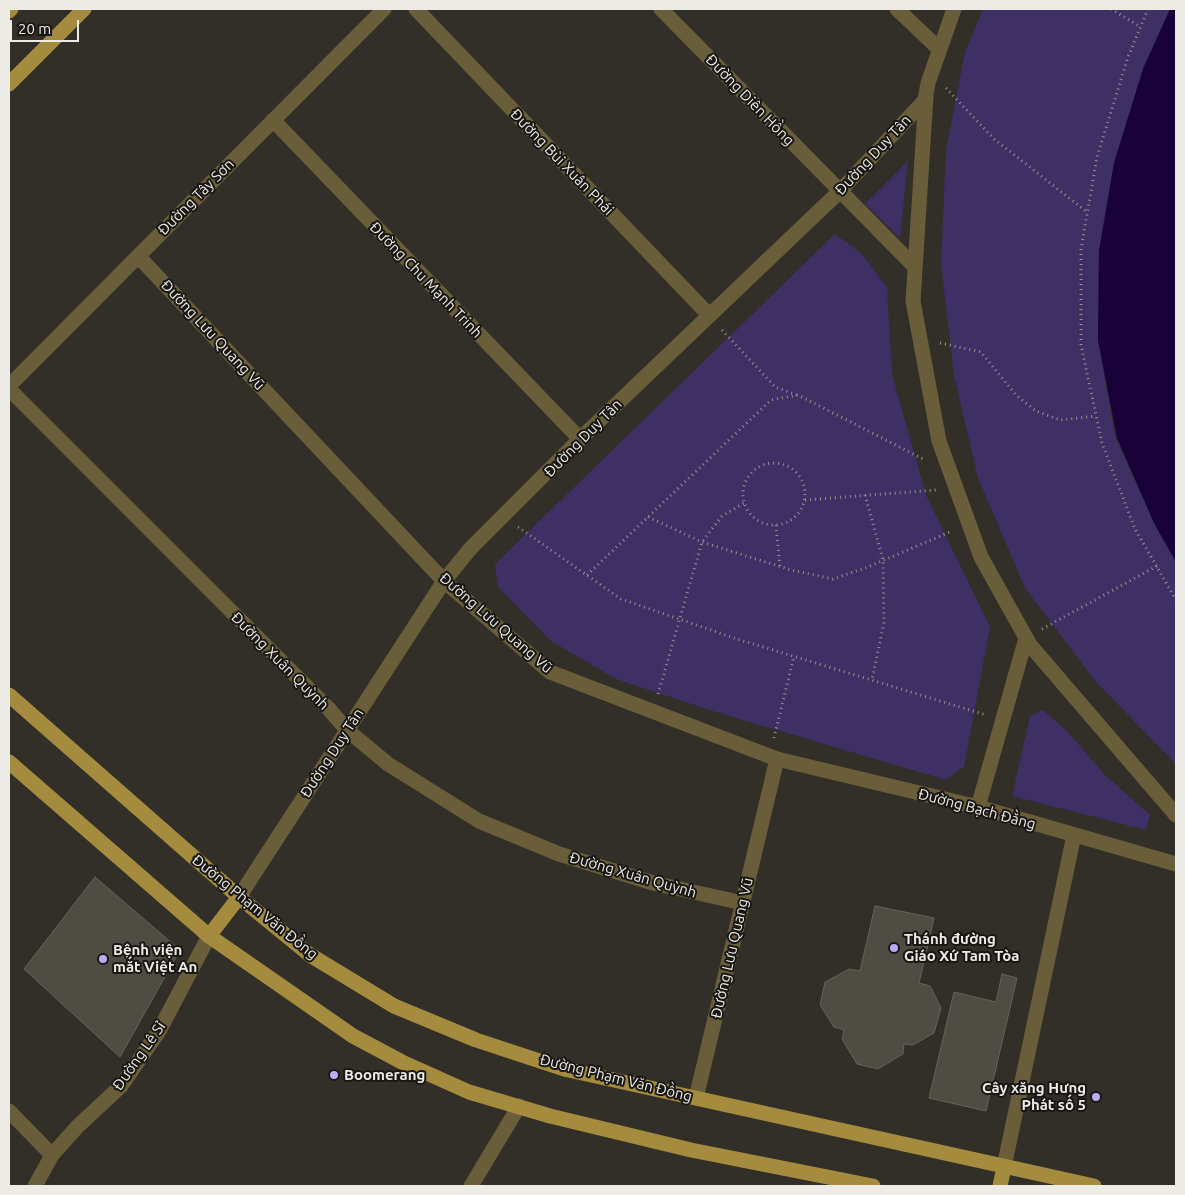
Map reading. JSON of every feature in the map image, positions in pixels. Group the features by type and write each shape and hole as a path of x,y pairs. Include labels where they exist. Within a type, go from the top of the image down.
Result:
{"main road":[{"path":"9,84 84,9"},
{"name":"Đường Phạm Văn Đồng","path":"9,695 239,897 310,955 394,1006 476,1040 564,1069 1088,1186"},
{"path":"9,762 209,936 353,1036 402,1062 469,1092 519,1106 691,1150 873,1186"},
{"path":"209,936 239,897"},
{"path":"1000,1186 1004,1167"}],"street":[{"name":"Đường Tây Sơn","path":"9,388 384,9"},
{"name":"Đường Bùi Xuân Phái","path":"416,9 708,316"},
{"name":"Đường Diên Hồng","path":"661,9 915,267"},
{"path":"897,9 939,49"},
{"name":"Đường Duy Tân","path":"239,897 444,581 470,549 580,439 840,191 925,100 931,73 954,9"},
{"path":"926,92 913,301 939,441 981,557 1026,638 1176,815"},
{"name":"Đường Chu Mạnh Trinh","path":"273,120 580,439"},
{"name":"Đường Lưu Quang Vũ","path":"138,256 444,581 550,672 773,758 743,902 696,1098"},
{"name":"Đường Xuân Quỳnh","path":"9,388 328,708 347,730 388,764 478,821 559,854 653,883 743,902"},
{"path":"978,807 1026,638"},
{"name":"Đường Bạch Đằng","path":"773,758 978,807 1176,864"},
{"path":"1004,1167 1074,834"},
{"name":"Đường Lê Sỉ","path":"35,1186 52,1155 121,1086 158,1031 209,936"},
{"path":"471,1186 519,1106"},
{"path":"9,1111 52,1155"}],"path":[{"path":"1112,9 1141,26"},
{"path":"1148,9 1128,57 1097,157 1081,248 1081,345 1102,443 1135,529 1176,600"},
{"path":"931,73 994,138 1088,212"},
{"path":"708,316 775,387 798,395 953,481"},
{"path":"920,339 981,352 1016,396 1036,411 1060,420 1096,416"},
{"path":"587,575 771,400 798,395"},
{"path":"768,463 788,466 796,472 805,490 805,500 795,517 786,523 776,525 765,524 756,520 748,512 744,503 743,492 748,478 759,467 768,463"},
{"path":"805,500 865,495 953,481"},
{"path":"865,495 883,560 884,622 872,680"},
{"path":"653,712 702,542 722,516 744,503"},
{"path":"503,517 621,599 794,656 1003,720"},
{"path":"648,517 702,542 780,567 833,579 969,524"},
{"path":"776,525 780,567"},
{"path":"1026,638 1156,566"},
{"path":"773,758 794,656"}],"shaded area":[{"path":"983,9 1170,9 1143,69 1114,163 1099,251 1098,340 1115,436 1154,523 1176,562 1176,764 1095,681 1025,588 978,478 954,375 941,264 946,150 965,52"},
{"path":"1170,9 1176,9 1176,562 1154,523 1117,438 1098,340 1099,251 1114,163 1143,69"},
{"path":"908,161 900,238 865,204"},
{"path":"835,234 862,254 887,287 892,374 926,495 990,627 964,767 946,780 716,712 616,679 551,641 498,587 495,564"},
{"path":"1043,710 1066,730 1104,774 1150,815 1146,830 1012,796 1030,716"}],"building":[{"name":"Bệnh viện mắt Việt An","path":"95,877 180,950 120,1057 24,969"},
{"path":"875,906 934,918 919,983 930,986 941,1008 934,1033 913,1045 904,1044 903,1054 878,1069 857,1064 842,1039 844,1030 834,1027 820,1005 825,982 849,969 860,971"},
{"path":"1002,974 1017,978 986,1111 929,1098 954,992 996,1002"}],"place":[{"name":"Thánh đường Giáo Xứ Tam Tòa","path":"894,948"},
{"name":"Bệnh viện mắt Việt An","path":"103,959"},
{"name":"Boomerang","path":"334,1075"},
{"name":"Cây xăng Hưng Phát số 5","path":"1096,1097"}]}
